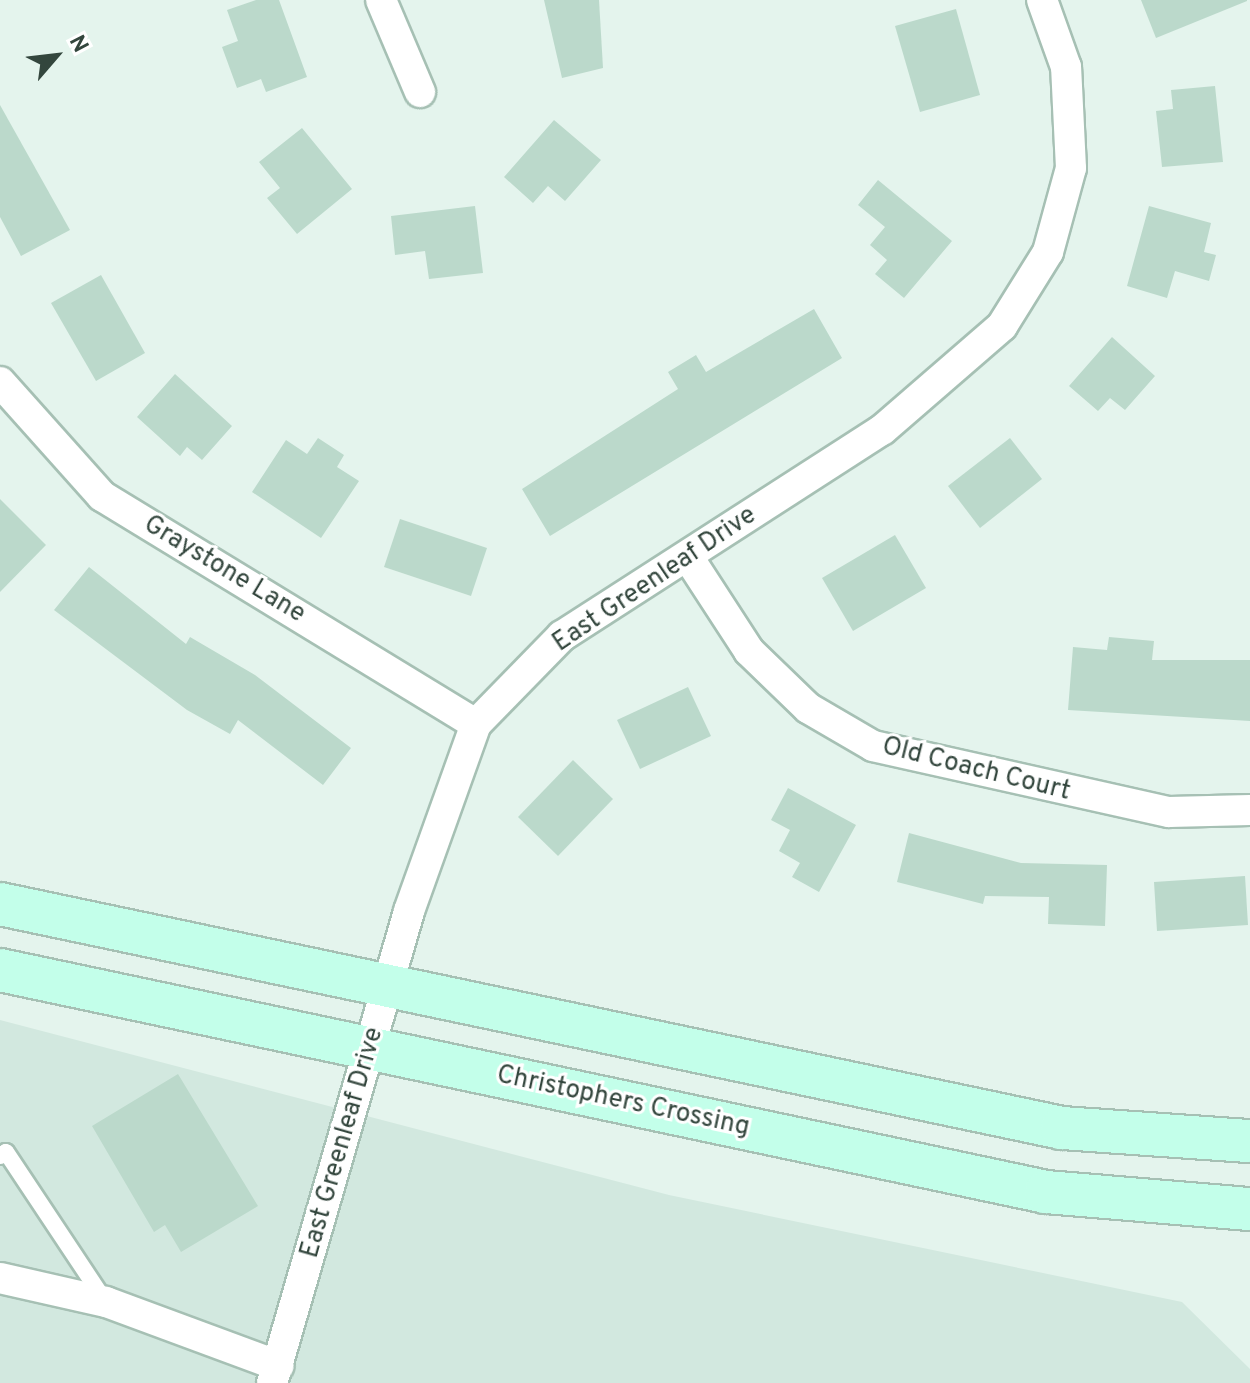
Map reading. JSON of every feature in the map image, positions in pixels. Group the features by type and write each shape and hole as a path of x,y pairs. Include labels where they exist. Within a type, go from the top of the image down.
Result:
{"street":[{"path":"381,0 420,92"},
{"name":"East Greenleaf Drive","path":"275,1375 372,1049 386,986 449,783 476,724 562,636 893,421 972,359 1029,289 1062,212 1071,168 1066,67 1042,0"},
{"name":"Graystone Lane","path":"0,382 102,496 476,724"},
{"name":"Old Coach Court","path":"688,557 749,651 808,708 873,746 1154,809 1250,810"},
{"path":"0,904 1062,1128 1250,1141"},
{"name":"Christophers Crossing","path":"0,970 1046,1192 1250,1209"},
{"path":"0,1278 106,1302 275,1375"}],"lane":[{"path":"0,1156 6,1152 106,1302"}],"shaded area":[{"path":"0,1020 669,1195 1182,1302 1250,1369 1250,1383 0,1383"}],"building":[{"path":"256,0 279,0 307,77 266,92 261,79 237,88 222,47 238,41 227,10"},
{"path":"544,0 599,0 603,68 562,78"},
{"path":"1141,0 1247,0 1247,1 1156,38"},
{"path":"956,9 980,95 920,112 895,26"},
{"path":"1215,86 1223,162 1162,167 1156,111 1173,109 1171,90"},
{"path":"0,105 70,230 21,256 0,217"},
{"path":"554,120 601,160 565,201 548,186 533,203 504,177"},
{"path":"302,128 352,189 297,234 267,198 280,188 259,162"},
{"path":"878,180 952,241 904,298 875,274 887,260 870,245 885,227 858,205"},
{"path":"475,206 483,273 429,279 425,251 395,255 391,216"},
{"path":"1149,206 1211,223 1204,252 1216,255 1209,281 1175,271 1167,298 1127,286"},
{"path":"101,275 145,353 96,381 51,303"},
{"path":"814,309 842,358 550,536 522,489 678,389 668,372 696,355 706,372"},
{"path":"1112,337 1155,376 1125,410 1110,398 1098,411 1069,386"},
{"path":"175,374 232,426 202,460 187,447 180,456 137,417"},
{"path":"318,438 344,455 337,467 359,481 321,538 252,492 286,440 307,454"},
{"path":"1010,438 1042,479 980,528 948,486"},
{"path":"0,499 46,545 0,592"},
{"path":"400,519 487,548 471,596 384,567"},
{"path":"895,535 926,588 853,631 822,578"},
{"path":"89,567 186,644 190,637 255,675 351,748 323,785 238,720 230,734 187,710 54,610"},
{"path":"1109,637 1154,641 1152,660 1250,660 1250,721 1068,710 1073,647 1107,650"},
{"path":"688,687 711,736 640,769 617,720"},
{"path":"573,760 613,799 558,856 518,817"},
{"path":"788,788 856,825 819,892 792,877 800,863 779,851 790,830 771,820"},
{"path":"909,833 1021,863 1107,865 1105,926 1048,924 1049,897 985,896 983,904 897,882"},
{"path":"1245,876 1248,925 1157,931 1154,882"},
{"path":"178,1074 258,1206 181,1252 165,1225 154,1232 92,1126"}]}
